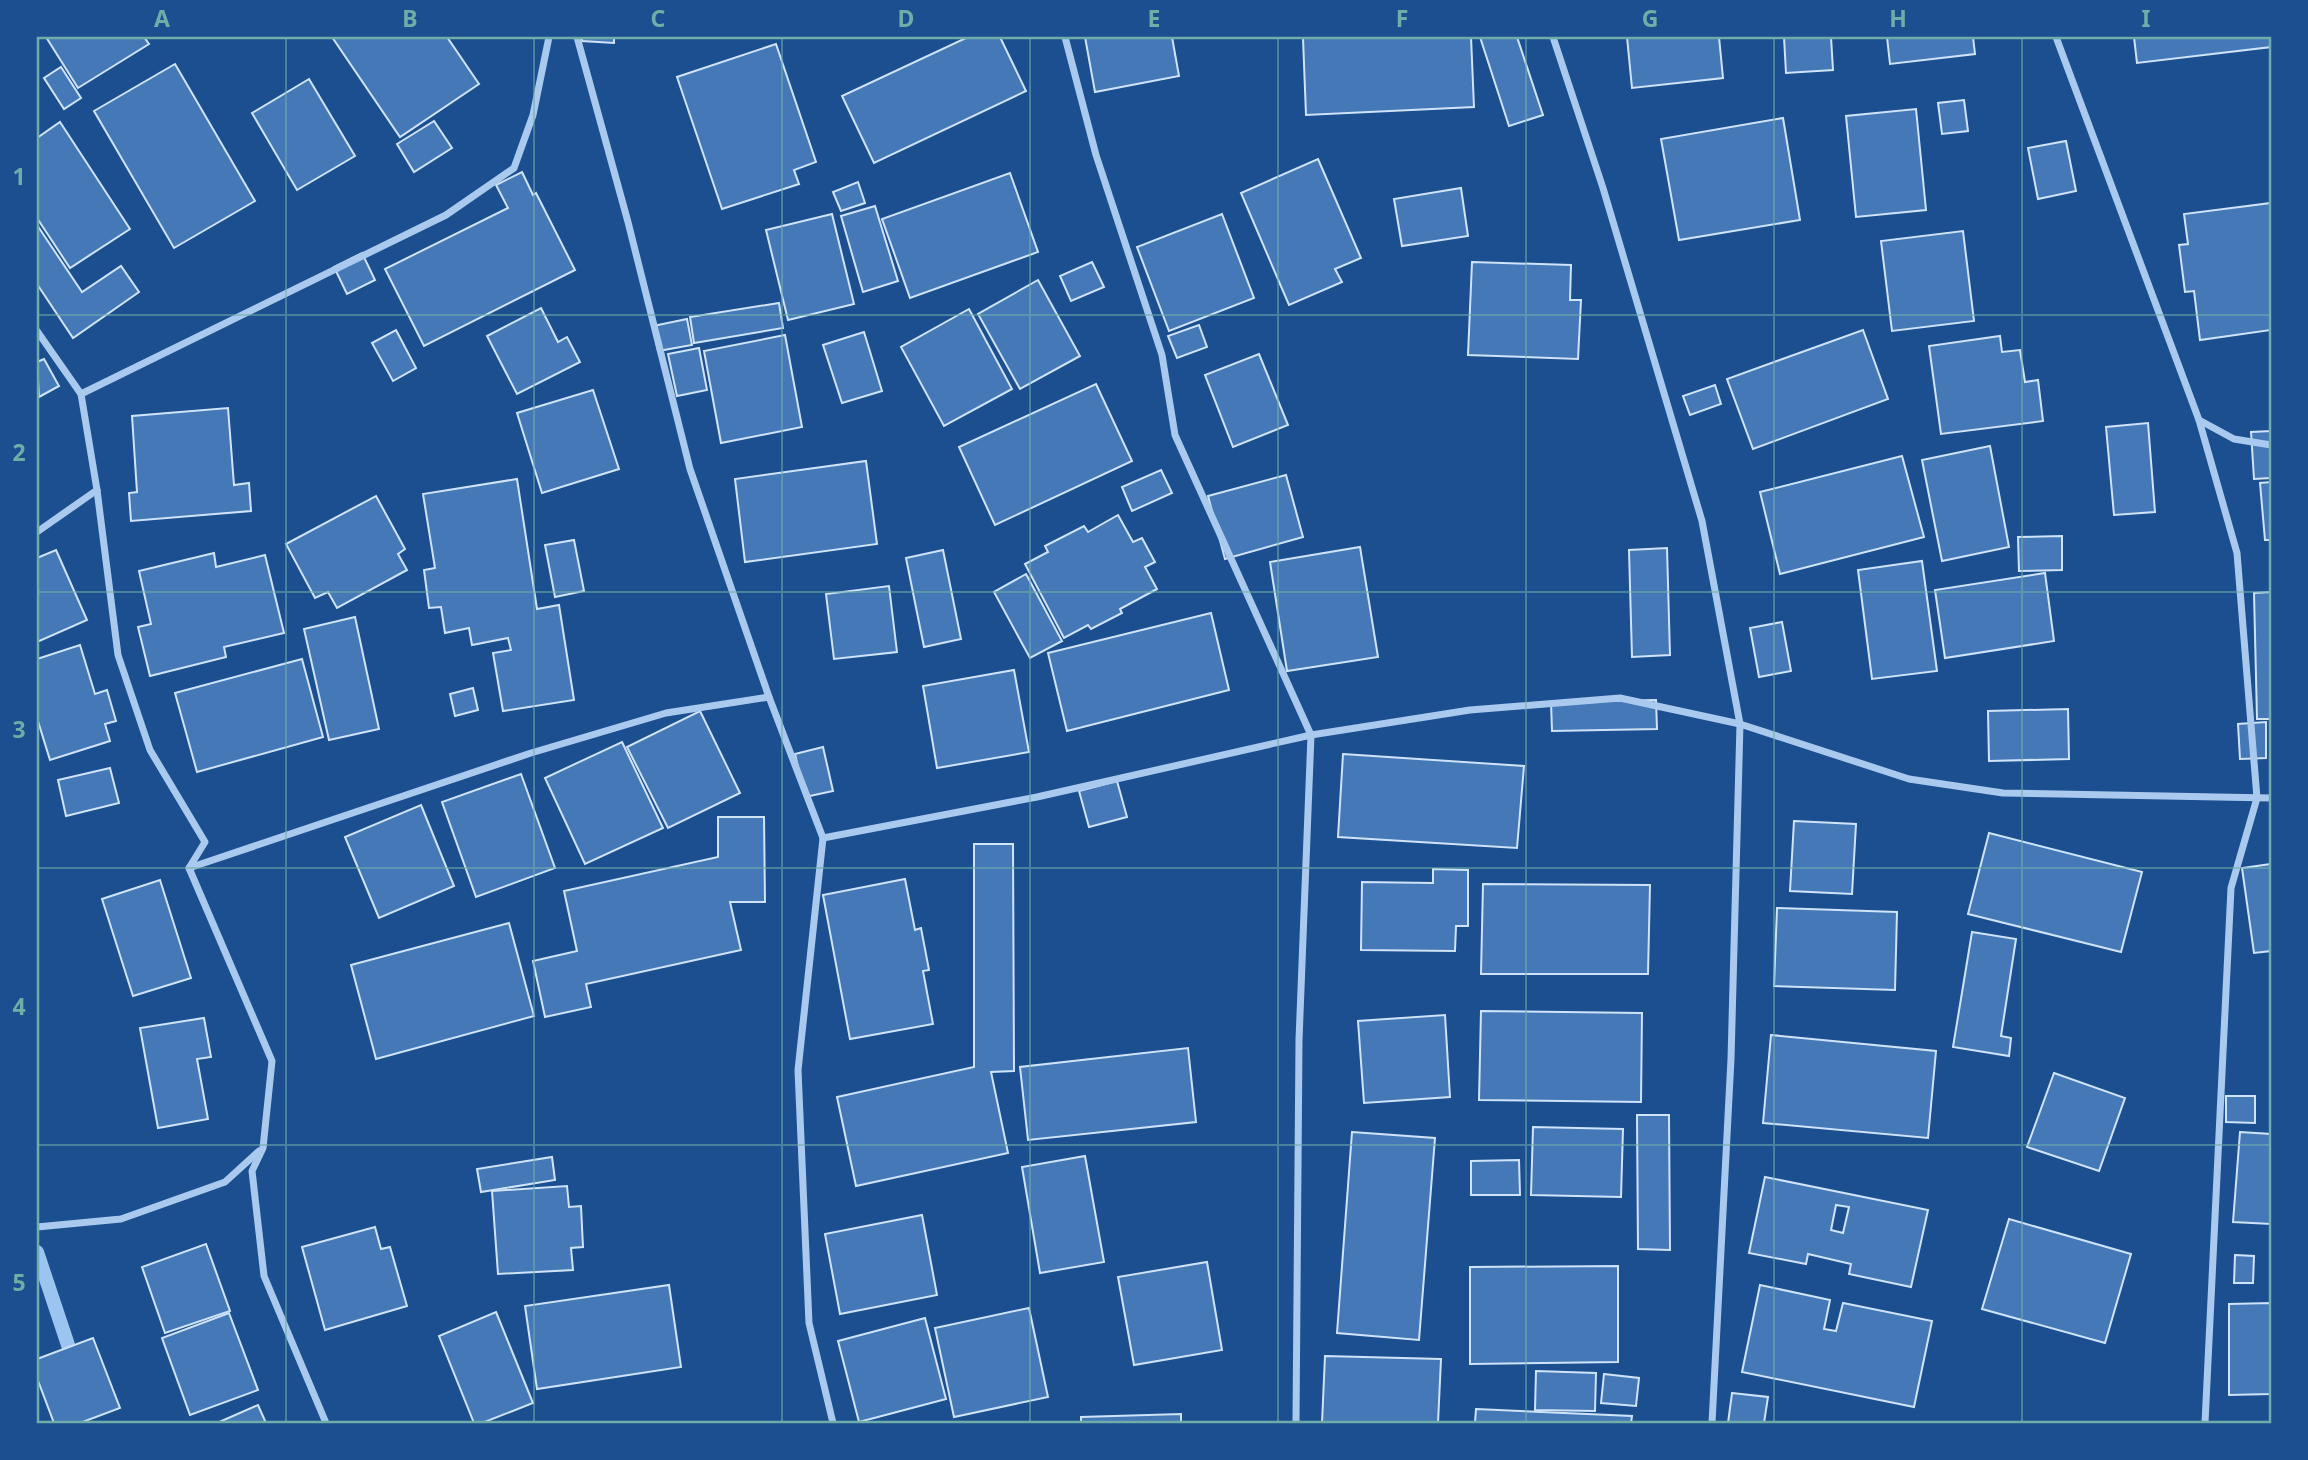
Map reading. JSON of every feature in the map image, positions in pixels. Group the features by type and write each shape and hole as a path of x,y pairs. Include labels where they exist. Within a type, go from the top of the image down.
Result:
{"street":[{"path":"81,394 446,215 514,169 533,115 549,37"},
{"path":"577,37 628,222 690,469 769,697 823,838 798,1070 809,1323 833,1423"},
{"path":"1065,37 1096,155 1162,355 1175,435 1311,735 1299,1040 1296,1423"},
{"path":"1553,37 1603,188 1702,521 1740,724 1731,1059 1712,1423"},
{"path":"2056,37 2199,420 2237,553 2257,798 2231,888 2205,1423"},
{"path":"37,331 81,394 97,490 118,656 150,750 205,842 189,868"},
{"path":"2199,420 2234,439 2271,445"},
{"path":"37,532 97,490"},
{"path":"189,868 518,757 666,713 769,697"},
{"path":"823,838 1037,797 1311,735 1469,710 1620,698 1740,724 1909,779 2003,793 2271,798"},
{"path":"189,868 272,1061 263,1147 252,1171 264,1276 326,1423"},
{"path":"37,1227 121,1219 225,1182 263,1147"}],"building":[{"path":"46,37 144,37 149,44 78,88"},
{"path":"332,37 447,37 479,84 400,137"},
{"path":"582,37 614,37 614,43 582,41"},
{"path":"968,37 1000,37 1026,91 874,163 842,96"},
{"path":"1085,37 1172,37 1179,76 1095,92"},
{"path":"1471,37 1474,107 1306,115 1303,38"},
{"path":"1480,37 1517,37 1543,115 1509,126"},
{"path":"1627,37 1719,37 1723,78 1632,88"},
{"path":"1784,37 1831,37 1833,70 1786,73"},
{"path":"1887,37 1973,37 1975,54 1890,64"},
{"path":"2134,37 2271,37 2271,47 2137,63"},
{"path":"776,44 816,162 794,170 799,184 722,209 677,77"},
{"path":"175,64 255,201 174,248 94,111"},
{"path":"61,67 81,98 64,109 44,78"},
{"path":"309,79 355,156 297,190 252,113"},
{"path":"1964,100 1968,131 1942,134 1938,103"},
{"path":"1916,109 1926,210 1856,217 1846,116"},
{"path":"1783,118 1800,220 1679,240 1661,139"},
{"path":"434,121 452,148 414,172 397,144"},
{"path":"60,122 130,229 70,268 37,218 37,138"},
{"path":"2066,141 2076,191 2038,199 2028,148"},
{"path":"1318,159 1361,258 1335,269 1342,282 1289,305 1241,193"},
{"path":"522,172 533,195 536,193 575,270 424,346 385,269 508,208 496,185"},
{"path":"1010,173 1038,252 910,298 882,219"},
{"path":"858,182 865,203 841,211 833,192"},
{"path":"1461,188 1468,236 1402,246 1394,199"},
{"path":"2271,203 2271,330 2200,340 2194,291 2185,292 2179,245 2188,244 2184,214"},
{"path":"875,206 898,281 863,292 841,216"},
{"path":"832,214 854,304 788,320 766,230"},
{"path":"1222,214 1254,298 1169,331 1137,247"},
{"path":"37,225 82,292 121,266 139,292 73,338 37,284"},
{"path":"1963,231 1974,321 1892,331 1881,241"},
{"path":"362,253 375,280 347,294 334,267"},
{"path":"1092,262 1104,287 1071,301 1060,276"},
{"path":"1472,262 1571,265 1570,300 1581,300 1578,359 1468,355"},
{"path":"1038,280 1080,356 1020,389 978,314"},
{"path":"779,303 783,328 694,343 690,317"},
{"path":"541,308 558,342 567,337 580,362 517,394 487,336"},
{"path":"969,309 1012,389 944,426 901,347"},
{"path":"687,319 692,345 658,351 653,326"},
{"path":"1199,325 1207,347 1177,358 1168,336"},
{"path":"396,330 416,368 393,381 372,343"},
{"path":"1863,330 1888,399 1753,449 1727,379"},
{"path":"864,332 882,391 842,403 823,345"},
{"path":"785,335 802,427 721,443 704,351"},
{"path":"2000,336 2002,352 2020,350 2025,382 2038,380 2043,421 1941,434 1929,346"},
{"path":"699,348 707,390 677,396 668,354"},
{"path":"1259,354 1288,425 1233,447 1205,375"},
{"path":"44,359 59,386 39,397 37,362"},
{"path":"1096,384 1132,461 995,525 959,447"},
{"path":"1715,385 1721,404 1690,415 1683,396"},
{"path":"593,390 619,469 542,493 517,413"},
{"path":"228,408 234,485 249,483 251,511 131,521 129,493 137,492 132,416"},
{"path":"2148,423 2155,512 2114,515 2106,427"},
{"path":"2271,431 2271,478 2254,479 2251,432"},
{"path":"1990,446 2009,547 1942,561 1922,460"},
{"path":"1902,456 1924,537 1780,574 1760,492"},
{"path":"866,461 877,544 745,562 735,479"},
{"path":"1161,470 1172,493 1132,511 1122,487"},
{"path":"1286,475 1303,537 1225,559 1208,496"},
{"path":"517,479 537,609 559,605 574,700 503,711 493,653 511,650 508,638 472,645 469,628 445,633 441,607 429,608 424,570 435,568 423,494"},
{"path":"2271,482 2271,540 2265,540 2260,483"},
{"path":"376,496 405,549 398,554 407,570 337,608 328,592 315,598 286,544"},
{"path":"1118,515 1133,542 1142,538 1155,562 1145,567 1157,589 1120,609 1122,613 1091,629 1088,625 1064,638 1025,564 1048,552 1045,546 1084,526 1088,532"},
{"path":"2062,536 2062,570 2019,571 2018,537"},
{"path":"574,540 584,591 555,597 545,545"},
{"path":"1360,547 1378,657 1287,671 1270,562"},
{"path":"1667,548 1670,655 1632,657 1629,550"},
{"path":"56,550 87,620 37,642 37,558"},
{"path":"943,550 961,639 924,647 906,558"},
{"path":"214,553 216,567 265,555 284,633 224,647 226,657 150,676 138,627 151,624 139,571"},
{"path":"1922,561 1937,671 1872,679 1858,570"},
{"path":"2045,573 2054,641 1945,658 1935,590"},
{"path":"1026,574 1062,641 1030,658 994,592"},
{"path":"889,586 897,652 834,659 826,594"},
{"path":"2271,592 2271,719 2257,719 2254,593"},
{"path":"1211,613 1229,690 1067,731 1048,653"},
{"path":"355,617 379,729 329,740 304,629"},
{"path":"1782,622 1791,671 1759,677 1750,628"},
{"path":"80,645 95,694 107,690 116,721 105,724 110,741 50,760 37,718 37,659"},
{"path":"302,659 323,737 197,772 175,693"},
{"path":"1014,670 1029,752 937,768 923,686"},
{"path":"473,688 478,710 455,716 450,694"},
{"path":"1656,700 1657,729 1552,731 1551,702"},
{"path":"2068,709 2069,759 1989,761 1988,711"},
{"path":"700,711 740,793 668,828 627,747"},
{"path":"2266,722 2266,758 2240,759 2238,724"},
{"path":"622,742 663,828 585,864 545,778"},
{"path":"823,747 833,791 805,797 795,754"},
{"path":"1343,754 1524,766 1517,848 1338,837"},
{"path":"110,768 119,803 66,816 58,780"},
{"path":"521,774 555,868 476,897 442,802"},
{"path":"1117,781 1127,817 1089,827 1079,791"},
{"path":"421,805 454,886 379,918 345,837"},
{"path":"718,817 764,817 765,902 730,902 741,950 586,984 591,1007 545,1017 533,961 577,951 564,891 718,857"},
{"path":"1794,821 1856,824 1852,894 1790,891"},
{"path":"1989,833 2142,872 2121,952 1968,914"},
{"path":"974,844 1013,844 1014,1071 991,1072 1008,1153 856,1186 837,1097 974,1067"},
{"path":"2271,864 2271,951 2254,953 2242,868"},
{"path":"1433,869 1468,870 1468,926 1456,926 1455,951 1361,950 1362,882 1433,883"},
{"path":"905,879 915,930 921,928 929,970 923,971 933,1024 850,1039 823,895"},
{"path":"160,880 191,978 133,996 102,899"},
{"path":"1483,884 1650,885 1648,974 1481,974"},
{"path":"1777,908 1897,912 1895,990 1774,986"},
{"path":"509,923 534,1016 376,1059 351,965"},
{"path":"1972,932 2016,939 2001,1036 2011,1038 2009,1056 1953,1047"},
{"path":"1481,1011 1642,1013 1641,1102 1479,1100"},
{"path":"1445,1015 1450,1097 1364,1103 1358,1021"},
{"path":"204,1018 211,1057 197,1059 208,1119 158,1128 140,1028"},
{"path":"1771,1035 1936,1051 1928,1138 1763,1123"},
{"path":"1188,1048 1196,1122 1028,1140 1020,1067"},
{"path":"2054,1073 2125,1098 2099,1171 2027,1147"},
{"path":"2226,1096 2255,1096 2255,1123 2226,1122"},
{"path":"1637,1115 1669,1115 1670,1250 1638,1249"},
{"path":"1533,1127 1623,1129 1621,1197 1531,1195"},
{"path":"1352,1132 1435,1138 1419,1340 1337,1333"},
{"path":"2240,1132 2271,1134 2271,1224 2233,1222"},
{"path":"1085,1156 1104,1262 1040,1273 1022,1167"},
{"path":"552,1157 555,1180 481,1192 477,1169"},
{"path":"1519,1160 1520,1195 1471,1195 1471,1161"},
{"path":"1765,1177 1928,1210 1911,1287 1849,1274 1851,1264 1808,1254 1806,1264 1749,1253","holes":["1836,1205 1849,1207 1843,1233 1831,1230"]},
{"path":"567,1186 569,1207 581,1206 583,1247 571,1248 573,1270 498,1274 492,1191"},
{"path":"922,1215 937,1295 840,1314 825,1234"},
{"path":"2009,1219 2131,1254 2105,1343 1982,1309"},
{"path":"375,1227 381,1249 390,1247 407,1306 325,1330 302,1247"},
{"path":"206,1244 230,1311 165,1333 142,1267"},
{"path":"2235,1255 2254,1256 2253,1283 2234,1283"},
{"path":"1207,1262 1222,1350 1134,1365 1118,1277"},
{"path":"1618,1266 1618,1362 1470,1364 1470,1267"},
{"path":"669,1285 681,1367 537,1389 525,1306"},
{"path":"1760,1285 1830,1300 1824,1329 1836,1331 1843,1303 1932,1321 1914,1407 1742,1372"},
{"path":"2271,1303 2271,1394 2229,1395 2229,1304"},
{"path":"1029,1308 1048,1397 954,1417 935,1328"},
{"path":"496,1312 533,1403 482,1423 474,1423 439,1336"},
{"path":"229,1313 258,1390 190,1415 162,1338"},
{"path":"925,1318 946,1399 859,1422 838,1341"},
{"path":"93,1338 120,1408 80,1423 54,1423 37,1378 37,1359"},
{"path":"1325,1356 1441,1359 1438,1423 1322,1423"},
{"path":"1536,1371 1596,1373 1595,1411 1535,1410"},
{"path":"1604,1374 1639,1378 1636,1406 1601,1403"},
{"path":"1732,1393 1768,1397 1764,1423 1728,1423"},
{"path":"258,1405 266,1423 217,1423"},
{"path":"1476,1409 1632,1416 1631,1423 1475,1423"},
{"path":"1181,1414 1181,1423 1081,1423 1081,1417"}],"waterway":[{"path":"37,1252 75,1366"}]}
